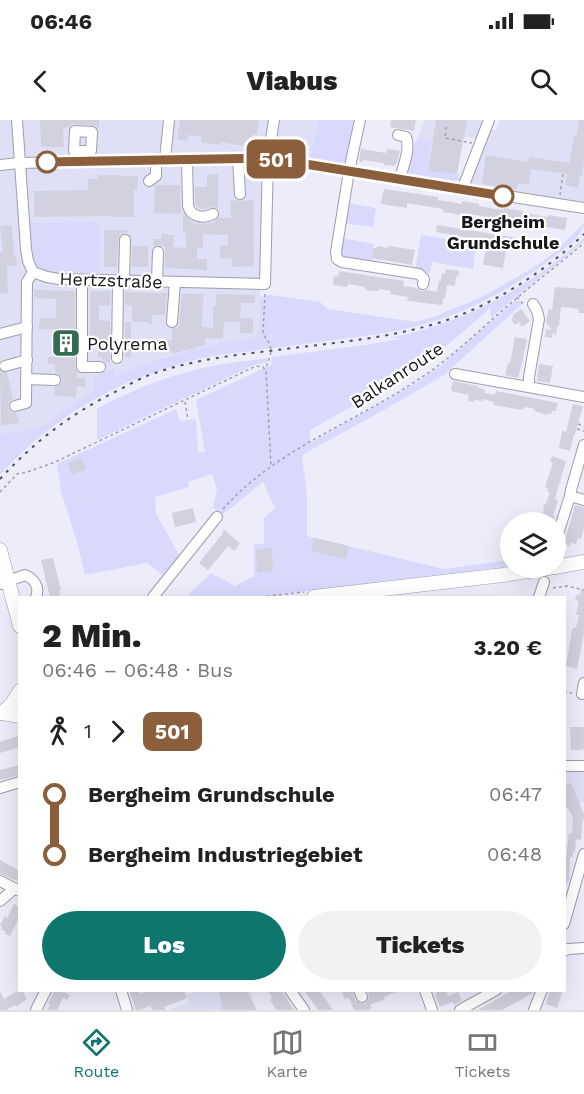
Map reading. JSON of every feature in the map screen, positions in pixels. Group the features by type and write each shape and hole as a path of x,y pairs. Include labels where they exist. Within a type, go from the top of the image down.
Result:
{"main road":[{"path":"0,550 4,583 18,621"},
{"path":"566,565 584,562"},
{"path":"323,596 500,575"},
{"path":"1,713 12,704 18,694"},
{"path":"1,713 18,704"},
{"path":"1,713 18,716"}],"street":[{"name":"Hertzstraße","path":"17,120 26,249 33,272 59,279 266,284"},
{"path":"149,181 156,176 169,120"},
{"path":"266,284 268,158 275,120"},
{"path":"360,120 349,171 336,252 337,260 419,274 424,279 423,284"},
{"path":"462,190 489,120"},
{"path":"398,135 406,137 408,142 400,180"},
{"path":"0,165 83,156 160,159 268,158 584,208"},
{"path":"187,159 189,210 200,216 207,217 213,214"},
{"path":"238,159 240,194"},
{"path":"117,358 125,240"},
{"path":"157,281 158,252"},
{"path":"15,406 26,403 27,282 33,272"},
{"path":"82,280 82,367 100,367"},
{"path":"172,322 175,282"},
{"path":"530,387 529,377 539,319 533,304"},
{"path":"0,334 27,327"},
{"path":"5,366 27,360"},
{"path":"455,374 584,397"},
{"path":"26,379 55,380"},
{"path":"565,512 584,445"},
{"path":"570,496 584,500"},
{"path":"154,596 217,517"},
{"path":"4,583 25,575 36,582 36,596"},
{"path":"584,683 582,694 584,694"},
{"path":"566,766 584,766"},
{"path":"0,788 18,783"},
{"path":"566,917 584,854"},
{"path":"0,881 17,890"},
{"path":"0,901 17,890"},
{"path":"566,950 584,948"},
{"path":"36,1010 45,992"},
{"path":"122,992 126,1010"},
{"path":"291,992 304,1010"},
{"path":"426,992 432,1010"},
{"path":"467,1008 493,992"},
{"path":"534,1010 541,992"}],"path":[{"path":"446,127 444,137 480,144"},
{"path":"559,205 563,173"},
{"name":"Balkanroute","path":"217,517 236,495 271,466 392,396 446,360 517,297 584,243"},
{"path":"266,284 262,332 270,344 271,358 266,364 271,466"},
{"path":"0,492 17,474 53,463 256,366 263,367 266,371"},
{"path":"185,401 188,420"},
{"path":"578,424 584,426"},
{"path":"577,429 584,431"},
{"path":"542,590 567,586 584,590"}],"shaded area":[{"path":"0,120 318,120 310,160 283,155 276,150 262,225 259,337 172,354 114,376 114,370 94,389 46,424 0,435"},
{"path":"318,120 357,120 347,166 310,160"},
{"path":"425,120 486,120 478,139 464,137 462,147 417,138"},
{"path":"500,120 584,120 584,202 471,186 468,181 489,128 495,131"},
{"path":"417,138 432,141 428,170 459,174 460,181 456,180 455,183 407,177 408,163"},
{"path":"347,203 376,208 373,227 344,223"},
{"path":"101,222 100,274 51,273 37,266 33,258 29,223"},
{"path":"584,223 581,232 573,241 517,283 476,305 447,317 417,326 357,337 212,356 162,369 133,380 91,401 52,427 33,442 0,475 0,435 46,424 94,389 94,377 114,369 115,376 186,351 259,337 260,297 271,295 320,302 328,309 415,322 484,296 531,269 550,256"},
{"path":"421,235 476,244 473,269 432,262 430,273 415,270"},
{"path":"341,238 374,244 371,264 340,258"},
{"path":"584,238 584,241 573,251 491,318 490,308 412,372 310,430 310,443 413,385 442,365 516,300 522,304 444,375 302,456 307,496 307,536 444,569 500,561 500,567 273,596 187,596 211,573 235,586 254,576 254,544 264,544 264,518 275,508 263,482 221,516 213,507 217,489 212,474 188,482 189,487 155,497 156,514 181,558 166,578 147,563 85,575 61,491 57,464 176,409 180,421 196,419 198,452 205,452 196,400 271,365 272,357 405,338 389,338 443,324 469,313 494,302 541,273"},
{"path":"270,358 266,363 256,364 97,440 97,409 127,394 191,371"},
{"path":"566,772 584,772 584,801 566,808"},
{"path":"194,992 250,992 257,1010 169,1010 189,1003 187,995"}],"building":[{"path":"40,120 99,120 99,129 92,125 72,124 68,128 63,128 64,147 41,147"},
{"path":"180,120 259,120 257,135 252,134 251,145 245,146 201,142 202,137 188,135 187,141 177,139"},
{"path":"391,120 416,120 414,131 390,127"},
{"path":"436,120 467,120 457,174 428,171"},
{"path":"579,120 584,120 584,162 578,188 565,185 567,174 531,169 529,185 518,183 517,189 482,184 486,155 529,162 529,157 570,163 574,135 577,135"},
{"path":"361,149 386,153 387,149 400,151 394,166 364,160 361,162 359,160"},
{"path":"218,174 218,208 198,208 195,204 195,187 207,187 207,175"},
{"path":"98,175 138,176 137,190 134,190 134,217 34,217 34,191 88,190 88,179 98,179"},
{"path":"180,185 181,214 154,213 155,186"},
{"path":"384,189 438,197 438,200 462,204 462,201 495,209 504,210 504,208 548,217 548,215 567,218 565,230 483,220 484,216 460,213 460,215 443,212 443,209 407,203 407,208 381,204"},
{"path":"253,200 254,266 232,267 232,258 220,259 220,245 228,245 228,235 203,234 203,248 197,248 197,259 207,259 207,270 165,268 165,247 153,246 154,239 161,239 161,233 174,235 173,247 186,248 183,214 193,223 200,224 212,223 219,218 231,218 230,201"},
{"path":"12,225 14,257 16,257 17,266 7,266 8,293 0,294 0,252 3,252 0,226"},
{"path":"437,225 543,242 542,249 507,244 503,268 483,265 487,241 436,232"},
{"path":"104,230 127,230 127,233 121,234 118,239 117,267 104,267"},
{"path":"132,246 148,246 148,267 132,267"},
{"path":"377,246 415,250 412,265 372,258 373,248 377,249"},
{"path":"446,269 459,271 455,286 447,285 442,305 407,301 408,297 390,294 391,291 365,290 365,287 348,284 347,287 333,285 334,276 338,277 339,271 404,281 403,286 437,292 442,273 445,274"},
{"path":"555,287 584,289 584,313 578,313 579,309 561,307 556,337 553,332 552,338 545,337 546,329 552,330 546,322 549,309 552,310"},
{"name":"Polyrema","path":"34,290 75,291 75,367 77,378 85,378 85,387 77,386 76,397 54,396 55,387 61,384 62,380 55,372 55,364 48,364 48,357 55,357 55,329 39,329 40,318 56,318 56,299 34,298"},
{"path":"90,291 110,291 110,306 99,305 99,320 110,321 110,363 98,357 99,337 90,337"},
{"path":"125,292 167,293 165,315 152,315 152,324 132,322 132,305 125,305"},
{"path":"182,294 203,294 202,327 213,328 213,306 216,306 216,294 255,295 255,303 241,303 240,318 253,318 253,333 240,333 240,322 224,322 223,339 205,338 205,345 172,354 172,351 148,351 148,339 172,340 172,329 179,327"},
{"path":"521,309 530,321 522,327 519,322 515,325 512,321 513,315"},
{"path":"125,322 131,322 131,357 125,357"},
{"path":"515,337 527,339 518,378 505,375"},
{"path":"539,364 553,366 550,383 537,381"},
{"path":"0,371 7,373 13,399 9,401 8,407 10,412 16,413 19,423 1,426"},
{"path":"453,381 477,386 485,390 484,393 495,395 496,391 558,403 556,411 547,415 534,411 535,409 524,407 523,410 493,405 494,402 483,399 482,401 468,401 469,395 451,391"},
{"path":"573,404 583,406 570,451 559,448 562,431 566,432"},
{"path":"552,456 566,461 555,499 558,500 554,512 543,512 550,492 545,487 553,463 550,462"},
{"path":"82,458 86,469 72,475 68,463"},
{"path":"575,505 584,507 584,528 581,539 578,538 576,544 571,543 570,546 566,545"},
{"path":"193,508 196,522 175,527 172,513"},
{"path":"223,529 240,543 234,551 228,546 208,570 199,563 223,533"},
{"path":"314,538 349,546 346,559 311,551"},
{"path":"272,548 273,571 257,572 256,549"},
{"path":"53,558 61,590 59,590 60,596 50,596 41,560"},
{"path":"581,589 584,590 584,634 577,669 566,666 572,630 576,628 579,615 576,615 579,601 575,600 577,594 580,595"},
{"path":"570,727 584,727 584,749 571,750"},
{"path":"18,736 18,748 0,753 0,742"},
{"path":"18,766 18,776 0,780 0,770"},
{"path":"571,783 584,814 581,840 576,839 575,852 573,852 573,857 570,857 568,883 566,883 566,857 569,833 572,834 573,818 568,808 566,808 566,784"},
{"path":"0,860 18,870 18,881 0,874"},
{"path":"14,904 18,906 18,920 10,936 5,934 6,932 1,929 0,925 5,916 7,918"},
{"path":"0,991 4,999 18,991 23,992 27,999 16,1007 15,1005 6,1010 0,1010"},
{"path":"54,992 65,992 70,995 67,1000 63,998 57,1010 47,1010 50,1004 48,1003"},
{"path":"130,992 140,992 140,994 185,992 187,998 164,1007 165,1010 152,1010 150,1006 136,1010"},
{"path":"219,992 248,992 256,1010 223,1010 220,1003 222,1003"},
{"path":"268,992 282,992 294,1010 276,1010 270,1000 272,998"},
{"path":"305,992 320,992 333,1010 318,1010"},
{"path":"342,992 353,992 355,1000 365,1004 369,998 368,992 396,992 370,1005 372,1008 368,1010 354,1010 349,998 345,999"},
{"path":"436,992 447,992 448,996 458,992 462,1000 454,1005 452,1002 440,1007 435,995"},
{"path":"510,992 533,992 502,1010 478,1010"},
{"path":"549,992 562,992 557,1008 546,1004"}],"railway":[{"path":"0,479 55,428 136,381 182,365 245,354 378,337 438,323 477,308 516,287 552,262 584,234"}],"bus line":[{"name":"501","path":"47,162 268,158 503,196"}],"place":[{"name":"Bergheim Grundschule","path":"503,196"},
{"name":"Polyrema","path":"66,343"}]}
